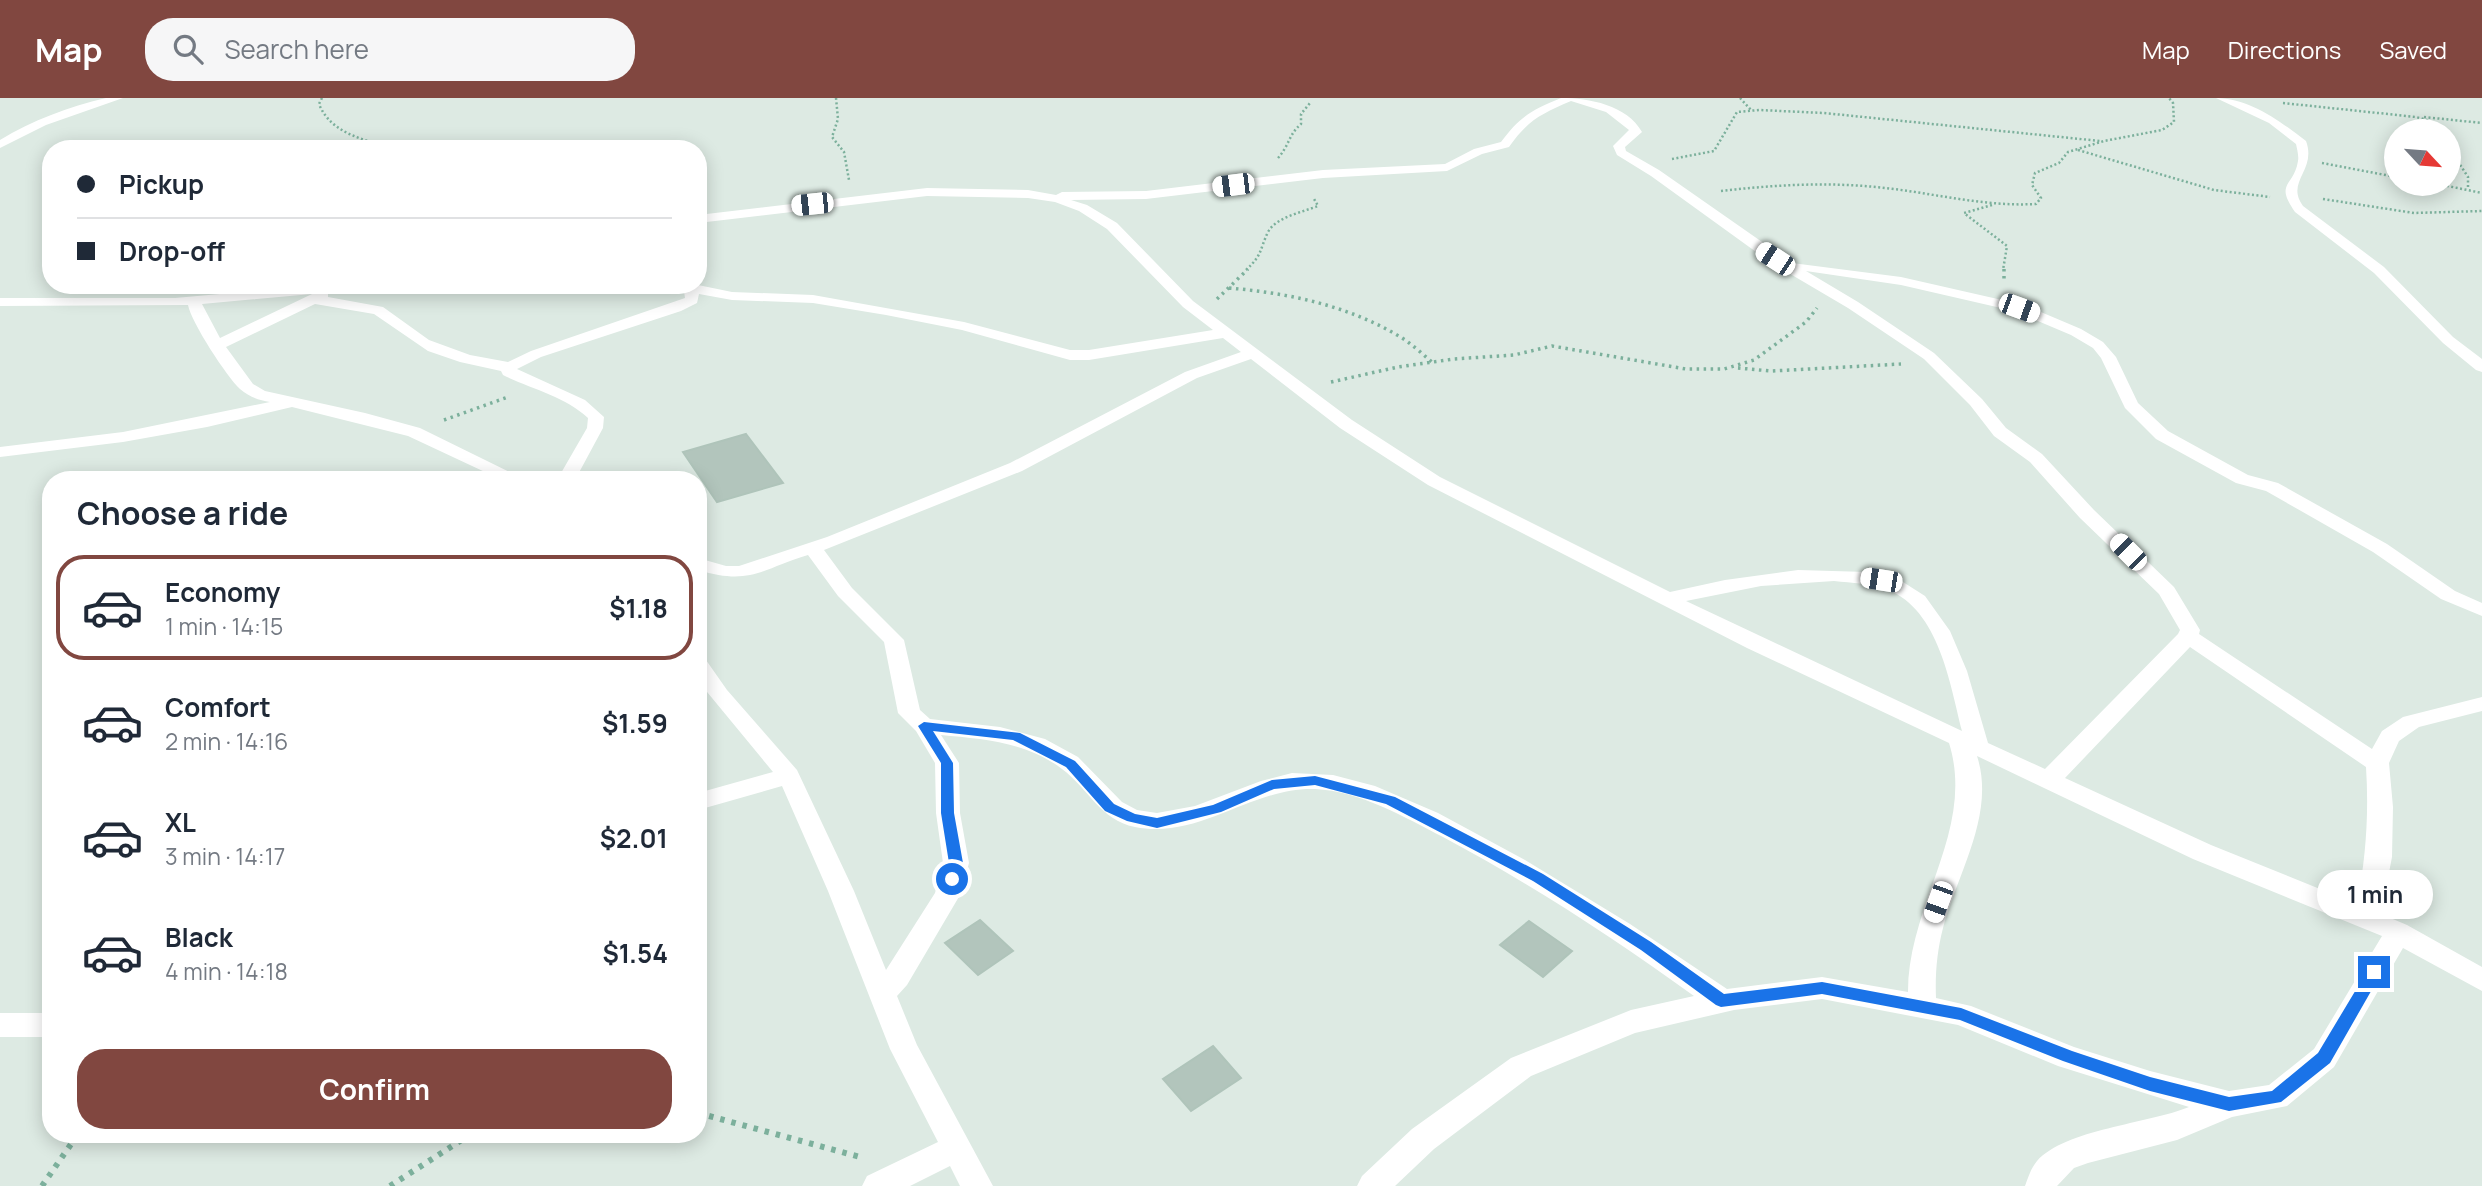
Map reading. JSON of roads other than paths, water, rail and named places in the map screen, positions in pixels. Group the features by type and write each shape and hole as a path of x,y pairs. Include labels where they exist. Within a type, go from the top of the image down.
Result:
{"street":[{"path":"0,145 54,117 118,98"},
{"path":"707,218 927,192 997,192 1044,197 1146,195 1287,178 1387,169 1447,167 1478,151 1506,145 1520,124 1534,113 1571,98 1609,110 1636,132 1618,149 1644,165 1731,230 1830,290 1936,362 1976,402 2000,432 2036,458 2087,514 2167,591 2190,630 2188,636 2047,782"},
{"path":"2221,98 2273,121 2302,143 2304,159 2290,188 2291,195 2309,219 2379,270 2448,340 2482,366"},
{"path":"1044,197 1083,208 1112,226 1188,304 1346,425 1434,481 1754,643 2202,852 2398,932 2482,980"},
{"path":"1784,264 1900,281 2034,313 2098,345 2108,357 2131,405 2162,435 2242,479 2272,487 2381,548 2448,595 2482,610"},
{"path":"707,292 732,296 813,299 886,311 964,327 1069,355 1089,355 1226,333"},
{"path":"0,302 194,301 275,294"},
{"path":"219,345 323,294"},
{"path":"313,299 379,310 388,314 423,343 488,364 510,368 536,354 676,308 692,300 691,294"},
{"path":"194,301 196,311 233,372 247,387 260,395 365,418 414,432 498,471"},
{"path":"707,567 725,572 739,572 770,564 941,499 1016,467 1191,375 1253,353"},
{"path":"510,368 509,372 541,388 588,406 596,417 595,428 571,471"},
{"path":"0,452 137,435 290,403"},
{"path":"812,547 845,592 894,640 909,713 924,726 947,763 948,813 956,863 947,895 897,977 883,992"},
{"path":"1668,599 1705,589 1821,575 1861,577 1899,587 1919,600 1944,642 1969,745 1971,775 1957,851 1932,918 1923,954 1922,1007"},
{"path":"2188,636 2377,763"},
{"path":"707,678 789,776 883,992 904,1049 977,1186"},
{"path":"2367,920 2379,857 2381,807 2377,763 2390,736 2411,722 2482,705"},
{"path":"924,726 1016,736 1071,764 1110,807 1132,818 1157,823 1217,809 1272,784 1315,781 1391,800 1538,878 1646,946 1721,1001"},
{"path":"707,800 789,776"},
{"path":"2041,1186 2046,1173 2063,1158 2087,1149 2177,1126 2229,1104 2276,1097 2324,1058 2398,932"},
{"path":"1373,1186 1423,1139 1521,1067 1632,1022 1721,1001 1822,988 1961,1014 2068,1057 2150,1084 2229,1104"},
{"path":"0,1025 42,1025"},
{"path":"878,1186 957,1148"}]}
